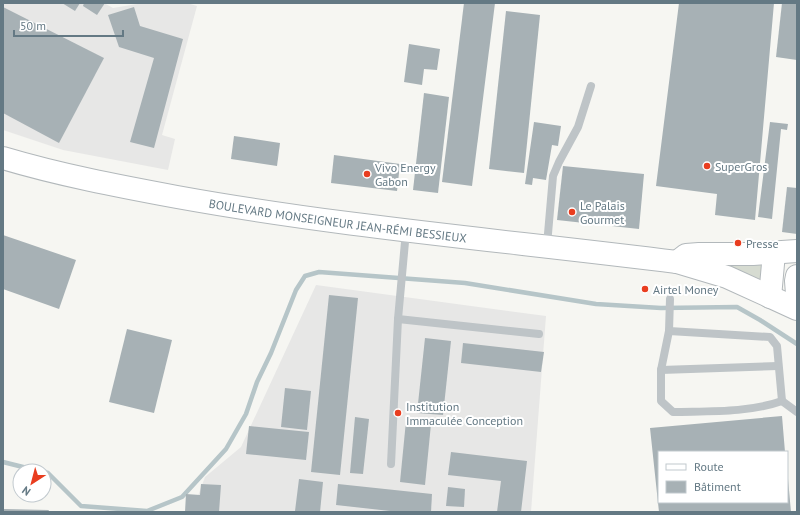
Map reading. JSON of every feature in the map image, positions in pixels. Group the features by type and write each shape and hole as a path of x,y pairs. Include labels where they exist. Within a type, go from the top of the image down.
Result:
{"main road":[{"name":"BOULEVARD MONSEIGNEUR JEAN-RÉMI BESSIEUX","path":"3,158 72,177 214,204 406,231 677,262 721,275 797,309"},
{"path":"677,262 686,255 797,251"},
{"path":"770,297 774,253"},
{"path":"797,276 797,294"}],"lane":[{"path":"547,246 554,176 559,162 578,127 591,86"},
{"path":"391,464 398,319 402,289 406,231"},
{"path":"670,299 669,331 662,370 661,401 673,412 734,410 782,401"},
{"path":"398,319 539,334"},
{"path":"669,331 770,337 777,346 782,401"},
{"path":"662,370 778,366"},
{"path":"782,401 797,412"}],"shaded area":[{"path":"3,3 104,3 113,8 143,3 187,3 197,6 162,135 175,139 168,170 63,150 3,130"},
{"path":"768,262 764,287 714,264"},
{"name":"Institution Immaculée Conception","path":"316,285 546,316 531,512 192,512 205,477 241,447"}],"building":[{"path":"62,3 80,3 75,11"},
{"path":"84,3 105,3 97,15 83,6"},
{"path":"464,3 495,3 472,186 442,182"},
{"path":"679,3 774,3 755,220 715,215 717,194 656,186"},
{"path":"782,3 797,3 797,60 776,57"},
{"path":"3,7 104,58 59,143 3,113"},
{"path":"134,7 140,26 183,39 154,148 130,142 154,58 119,47 108,15"},
{"path":"506,11 540,15 524,173 489,169"},
{"path":"409,44 440,49 437,70 424,69 422,85 404,82"},
{"path":"424,93 449,97 438,193 413,190"},
{"path":"534,122 561,126 558,146 552,145 546,180 533,178 532,185 525,184"},
{"path":"770,122 788,124 787,130 781,129 772,219 758,217"},
{"path":"234,136 280,143 277,166 231,159"},
{"path":"334,155 400,164 397,191 331,183"},
{"path":"563,166 644,174 639,229 557,220"},
{"path":"787,187 797,188 797,234 782,232"},
{"path":"3,235 76,260 59,309 3,289"},
{"path":"329,295 358,298 340,475 311,472"},
{"path":"127,329 172,340 154,413 109,402"},
{"path":"425,338 451,341 443,415 417,413"},
{"path":"463,343 544,352 541,372 461,363"},
{"path":"285,388 311,391 307,430 281,427"},
{"path":"782,416 785,451 658,451 658,503 650,428"},
{"path":"355,417 369,419 363,474 350,473"},
{"path":"406,421 431,424 425,485 400,482"},
{"path":"249,426 309,432 306,460 246,454"},
{"path":"451,452 527,461 521,512 497,512 501,481 448,475"},
{"path":"299,479 323,482 320,512 295,511"},
{"path":"788,479 791,512 659,512 658,503 788,503"},
{"path":"201,484 221,485 219,512 185,512 186,494 200,495"},
{"path":"338,484 432,494 431,512 399,512 336,505"},
{"path":"448,487 465,489 464,507 446,506"},
{"path":"3,509 49,510 48,512 3,512"}],"waterway":[{"path":"52,477 81,506 147,511 182,497 226,449 246,414 257,382 271,353 296,290 305,276 319,272 465,283 596,304 661,308 737,307 797,344"},
{"path":"3,462 12,464"}],"place":[{"name":"SuperGros","path":"707,166"},
{"name":"Vivo Energy Gabon","path":"367,174"},
{"name":"Le Palais Gourmet","path":"572,212"},
{"name":"Presse","path":"738,243"},
{"name":"Airtel Money","path":"645,289"},
{"name":"Institution Immaculée Conception","path":"398,413"}]}
